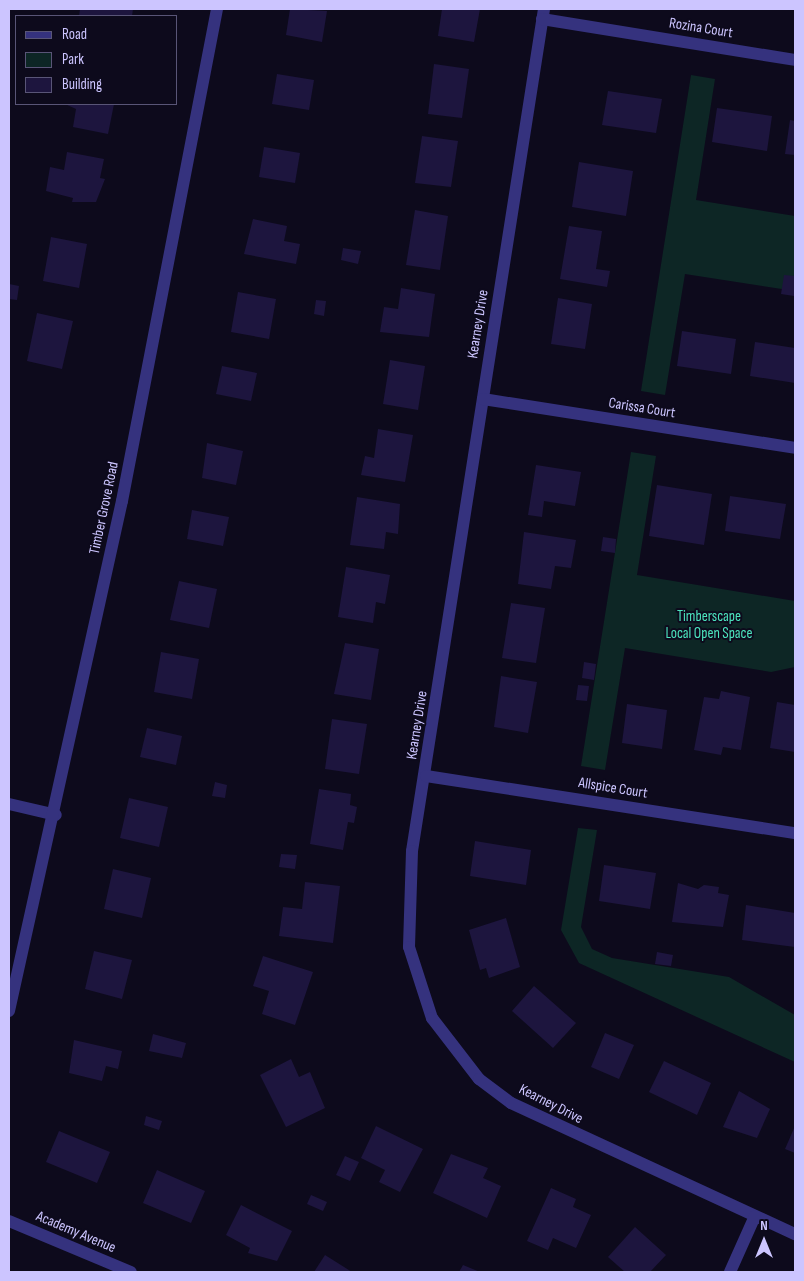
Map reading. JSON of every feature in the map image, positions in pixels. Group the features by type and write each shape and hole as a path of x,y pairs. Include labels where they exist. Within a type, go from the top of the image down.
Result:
{"street":[{"name":"Timber Grove Road","path":"9,1011 56,815 122,502 216,9"},
{"name":"Rozina Court","path":"543,14 795,60"},
{"name":"Kearney Drive","path":"543,14 426,776 412,850 409,947 432,1018 479,1079 511,1103 795,1234"},
{"name":"Carissa Court","path":"483,399 795,448"},
{"name":"Allspice Court","path":"426,776 795,833"},
{"path":"9,804 56,815"},
{"path":"730,1272 755,1216"},
{"name":"Academy Avenue","path":"9,1221 130,1272"}],"green space":[{"path":"691,75 715,79 696,200 795,216 795,291 685,274 665,395 641,391"},
{"name":"Timberscape Local Open Space","path":"631,452 656,456 637,575 795,601 795,667 771,672 625,648 605,770 581,766"},
{"path":"578,828 597,830 581,927 592,949 612,958 729,977 795,1015 795,1062 579,963 561,930"}],"building":[{"path":"80,9 133,9 132,15 79,15"},
{"path":"290,9 327,11 322,42 286,35"},
{"path":"442,9 480,9 474,42 438,36"},
{"path":"434,64 469,69 462,118 428,114"},
{"path":"277,74 314,80 309,110 272,104"},
{"path":"608,91 662,99 656,133 602,125"},
{"path":"67,105 114,105 108,134 73,127 76,109"},
{"path":"717,108 772,116 767,151 712,142"},
{"path":"790,120 795,121 795,155 785,154"},
{"path":"422,136 458,141 451,187 415,183"},
{"path":"264,147 300,153 295,183 259,177"},
{"path":"67,152 104,159 100,178 105,179 96,202 72,202 73,198 46,191 50,167 64,170"},
{"path":"579,162 633,171 626,216 572,207"},
{"path":"415,210 448,216 440,270 406,265"},
{"path":"253,219 287,226 284,241 300,244 296,264 244,254"},
{"path":"569,226 602,231 596,269 610,271 607,287 560,279"},
{"path":"51,237 87,244 79,288 43,281"},
{"path":"343,248 361,251 358,264 341,260"},
{"path":"784,275 795,276 794,296 781,294"},
{"path":"9,284 19,286 17,300 9,299"},
{"path":"401,288 435,294 429,337 380,332 384,307 398,309"},
{"path":"238,292 276,299 269,339 231,332"},
{"path":"558,298 592,304 585,349 551,344"},
{"path":"316,300 326,301 324,316 314,314"},
{"path":"37,313 73,321 62,369 27,361"},
{"path":"682,331 736,339 731,374 677,366"},
{"path":"755,342 795,348 795,383 750,376"},
{"path":"390,360 425,366 418,410 383,404"},
{"path":"222,366 257,373 251,401 216,394"},
{"path":"378,429 413,435 405,482 361,475 365,456 374,458"},
{"path":"207,443 243,451 236,485 202,478"},
{"path":"536,465 581,472 575,506 544,501 542,517 528,515"},
{"path":"657,485 712,494 704,545 649,536"},
{"path":"730,496 786,504 780,539 725,531"},
{"path":"357,497 400,504 398,534 386,532 384,549 350,545"},
{"path":"192,510 229,517 223,546 187,539"},
{"path":"524,532 576,540 571,568 555,566 551,589 518,584"},
{"path":"603,537 616,539 615,553 601,551"},
{"path":"346,567 390,575 385,604 376,602 373,623 338,617"},
{"path":"179,581 217,589 209,628 170,620"},
{"path":"511,603 545,608 536,663 502,658"},
{"path":"345,643 379,649 371,700 334,694"},
{"path":"161,652 199,659 192,699 154,692"},
{"path":"584,662 596,664 594,680 582,678"},
{"path":"501,676 537,682 528,733 494,727"},
{"path":"578,685 589,686 587,701 576,700"},
{"path":"721,691 750,697 741,750 723,747 721,755 694,750 704,697 719,699"},
{"path":"777,702 795,705 795,752 770,748"},
{"path":"627,704 667,710 662,749 622,743"},
{"path":"332,719 367,724 359,774 325,769"},
{"path":"147,728 182,736 176,765 140,757"},
{"path":"215,782 227,785 225,798 212,796"},
{"path":"319,789 351,794 350,805 357,807 354,823 348,822 343,850 310,844"},
{"path":"129,798 168,807 159,847 120,838"},
{"path":"475,841 531,850 526,885 470,876"},
{"path":"281,854 297,855 295,869 279,867"},
{"path":"604,865 656,873 650,909 599,901"},
{"path":"113,869 151,878 142,918 104,909"},
{"path":"305,882 340,886 333,943 279,936 283,907 302,909"},
{"path":"678,883 698,889 704,885 719,887 718,893 729,895 723,927 672,922"},
{"path":"746,905 795,913 795,947 742,940"},
{"path":"506,918 520,967 489,978 486,968 480,970 469,930"},
{"path":"94,951 132,960 122,999 85,989"},
{"path":"657,952 673,955 671,966 655,964"},
{"path":"263,956 313,972 295,1025 262,1014 269,991 253,986"},
{"path":"534,986 576,1023 553,1048 512,1011"},
{"path":"605,1033 634,1045 619,1079 591,1067"},
{"path":"153,1034 186,1043 182,1058 149,1051"},
{"path":"74,1040 122,1051 118,1069 106,1066 102,1081 69,1073"},
{"path":"291,1059 299,1077 310,1072 325,1108 286,1127 260,1075"},
{"path":"664,1061 711,1083 697,1115 649,1092"},
{"path":"739,1091 770,1109 757,1138 723,1127"},
{"path":"146,1116 162,1121 159,1130 144,1125"},
{"path":"376,1126 423,1149 400,1192 379,1182 385,1170 361,1158"},
{"path":"795,1126 795,1153 785,1149"},
{"path":"59,1131 110,1152 97,1183 46,1162"},
{"path":"451,1154 488,1168 483,1178 501,1186 487,1218 433,1193"},
{"path":"345,1156 359,1162 350,1181 336,1175"},
{"path":"157,1170 205,1191 191,1223 143,1203"},
{"path":"551,1188 576,1199 573,1207 591,1215 576,1248 553,1238 548,1250 527,1241"},
{"path":"311,1195 327,1202 323,1211 307,1204"},
{"path":"241,1205 292,1231 277,1261 248,1253 250,1248 226,1235"},
{"path":"635,1227 666,1255 650,1272 625,1272 608,1257"},
{"path":"325,1255 352,1272 314,1272"},
{"path":"463,1265 480,1272 459,1272"}]}
